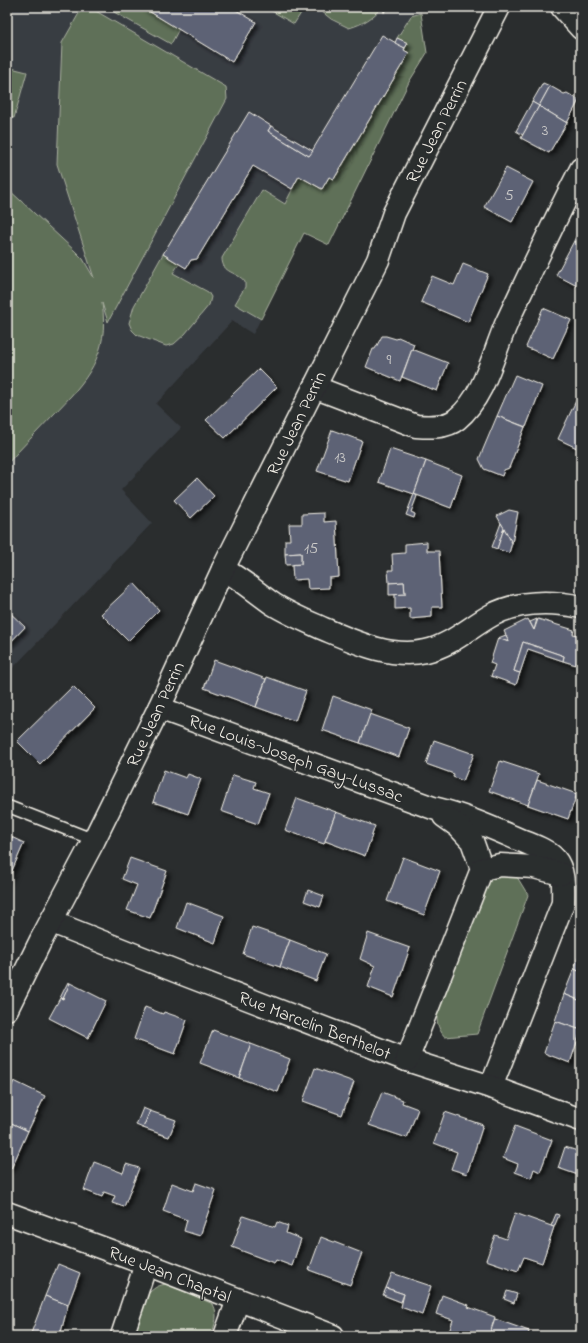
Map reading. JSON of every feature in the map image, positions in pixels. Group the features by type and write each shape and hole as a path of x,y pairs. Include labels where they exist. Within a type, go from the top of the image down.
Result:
{"street":[{"name":"Rue Jean Perrin","path":"7,1009 94,840 159,708 223,569 378,260 394,213 500,7"},
{"path":"562,7 581,28"},
{"path":"314,387 416,426 430,427 444,425 456,420 470,406 482,384 507,324 581,168"},
{"path":"223,569 236,576 292,616 355,642 392,651 424,651 441,647 492,615 512,607 533,604 562,603 581,607"},
{"name":"Rue Louis-Joseph Gay-Lussac","path":"159,708 492,828 544,850 555,860 561,874"},
{"name":"Rue Louis-Joseph Gay-Lussac","path":"433,808 458,826 472,841 482,869"},
{"path":"407,1060 482,869 500,865 534,867 561,874 563,878 563,904 491,1087"},
{"name":"Rue Marcelin Berthelot","path":"52,920 62,926 183,974 407,1060 491,1087 581,1120"},
{"name":"Rue Jean Chaptal","path":"7,1213 146,1264 333,1336"},
{"path":"122,1336 146,1264"},
{"path":"224,1336 238,1300"}],"lane":[{"path":"7,806 94,840"}],"path":[{"path":"379,7 385,12"}],"shaded area":[{"path":"7,7 420,7 427,53 409,82 329,245 304,233 253,334 232,321 156,404 181,428 121,490 152,523 7,674"}],"green space":[{"path":"89,7 226,87 227,99 108,322 102,303 104,321 102,338 99,352 86,378 7,464 7,188 83,259 94,278 57,164 62,43 82,8"},
{"path":"105,7 142,7 179,29 171,44"},
{"path":"265,7 293,7 301,13 294,24"},
{"path":"316,7 382,7 367,20 359,25 349,28 331,19"},
{"path":"421,13 427,53 409,82 329,245 304,233 261,319 235,304 245,287 245,282 242,278 224,267 222,258 262,190 285,204 299,176 321,189 329,177 335,179 409,53 404,50 408,43 397,38 411,16"},
{"path":"7,67 27,72 14,118 7,116"},
{"path":"163,254 179,264 173,273 208,292 211,297 209,305 185,334 174,344 166,346 137,335 132,330 129,323 134,306"},
{"path":"514,872 528,895 477,1034 445,1037 440,1030 438,1023 437,1008 487,879"},
{"path":"167,1284 213,1304 216,1316 211,1336 134,1336 149,1293 157,1287"}],"building":[{"path":"142,7 231,7 256,22 232,62"},
{"path":"382,35 405,48 404,50 409,53 334,179 329,177 322,189 299,176 292,189 253,166 197,259 191,260 186,268 163,254 249,112 271,126 268,131 309,156"},
{"path":"397,38 408,43 405,48 395,43"},
{"path":"543,83 550,86 539,106 532,102"},
{"path":"550,86 579,100 567,123 539,106"},
{"path":"532,102 539,106 523,135 516,131"},
{"path":"539,106 567,123 549,153 521,138"},
{"path":"271,126 313,151 309,156 268,131"},
{"path":"506,168 533,182 512,222 484,207"},
{"path":"581,226 581,245 574,241"},
{"path":"574,241 581,245 581,288 556,275"},
{"path":"463,264 488,274 468,322 421,302 432,276 454,285"},
{"path":"543,308 571,320 553,359 526,347"},
{"path":"382,336 396,339 398,337 414,344 400,381 366,367 373,349 375,349"},
{"path":"412,349 448,363 437,391 402,377"},
{"path":"259,369 277,387 225,438 206,420"},
{"path":"515,375 542,386 526,427 497,416"},
{"path":"581,390 581,450 558,439"},
{"path":"497,416 525,427 509,468 504,470 502,476 484,469 479,459"},
{"path":"332,430 362,441 348,481 317,471"},
{"path":"390,449 426,461 414,494 379,482"},
{"path":"426,461 462,475 451,508 414,494"},
{"path":"197,478 214,496 191,518 174,500"},
{"path":"414,494 417,496 411,512 415,514 414,518 406,515"},
{"path":"509,510 518,512 512,543 497,516"},
{"path":"324,513 324,522 336,521 339,577 329,578 329,588 308,589 307,579 293,580 292,565 301,564 301,553 285,554 285,540 290,540 289,524 302,524 302,514"},
{"path":"501,523 504,528 497,549 492,547"},
{"path":"504,528 512,543 509,553 497,549"},
{"path":"427,542 427,551 439,551 442,607 432,607 432,617 410,619 410,608 395,609 395,594 405,594 404,582 389,583 388,570 393,570 392,554 405,553 405,544"},
{"path":"301,553 301,564 286,565 285,554"},
{"path":"404,582 405,594 389,595 389,583"},
{"path":"134,583 159,610 128,641 101,614"},
{"path":"7,610 25,627 7,646"},
{"path":"528,619 534,630 538,619 574,630 573,634 581,636 581,653 576,665 563,661 564,656 523,642 514,671 520,673 516,685 491,676 495,665 490,663 498,638 509,642 504,631"},
{"path":"537,619 534,630 530,622"},
{"path":"506,635 509,642 498,638"},
{"path":"523,642 564,656 563,661 528,649 520,673 514,671"},
{"path":"214,660 266,679 256,707 204,688"},
{"path":"267,677 306,691 295,721 256,707"},
{"path":"73,686 95,708 40,764 17,741"},
{"path":"333,696 372,710 360,743 322,730"},
{"path":"370,714 409,728 399,757 360,743"},
{"path":"434,740 474,754 463,781 453,777 454,774 426,764"},
{"path":"500,761 539,774 528,805 489,791"},
{"path":"164,770 186,778 188,774 201,779 188,814 153,802"},
{"path":"233,775 256,782 254,788 269,793 258,824 221,811"},
{"path":"537,780 577,794 568,819 528,805"},
{"path":"297,798 336,812 324,844 285,830"},
{"path":"336,812 375,826 365,856 325,841"},
{"path":"7,835 24,843 7,882"},
{"path":"403,857 440,871 424,915 387,901"},
{"path":"130,858 167,871 150,918 127,910 137,885 122,879"},
{"path":"308,890 324,896 320,907 304,901"},
{"path":"186,902 224,916 215,943 177,928"},
{"path":"252,927 290,940 280,967 243,954"},
{"path":"368,933 410,948 393,997 368,987 375,966 360,959"},
{"path":"290,940 326,954 316,981 280,967"},
{"path":"581,950 581,972 574,969"},
{"path":"574,969 581,972 581,1001 564,994"},
{"path":"68,982 70,983 63,999 60,998"},
{"path":"70,983 106,1001 88,1038 49,1018 60,998 63,999"},
{"path":"564,994 581,1001 581,1030 555,1021"},
{"path":"145,1007 163,1014 164,1012 187,1020 175,1054 134,1039"},
{"path":"555,1021 581,1030 570,1063 544,1053"},
{"path":"213,1030 251,1044 239,1078 200,1063"},
{"path":"251,1044 290,1059 278,1092 239,1078"},
{"path":"315,1068 354,1082 342,1115 303,1101"},
{"path":"14,1081 45,1096 28,1131 7,1121 7,1097"},
{"path":"382,1092 403,1100 402,1103 418,1109 407,1138 369,1125"},
{"path":"143,1108 150,1111 143,1128 136,1125"},
{"path":"150,1111 176,1120 169,1137 143,1128"},
{"path":"445,1112 483,1125 467,1174 451,1169 457,1152 434,1143"},
{"path":"7,1121 28,1131 11,1169 7,1167"},
{"path":"515,1126 552,1140 540,1172 534,1169 531,1178 515,1172 518,1164 503,1158"},
{"path":"565,1147 581,1152 581,1176 558,1168"},
{"path":"94,1162 123,1173 126,1164 139,1168 124,1207 112,1203 115,1196 104,1192 102,1197 84,1190"},
{"path":"172,1183 193,1191 196,1183 216,1190 200,1236 184,1231 187,1220 163,1211"},
{"path":"515,1213 554,1227 542,1263 524,1257 518,1271 486,1260 495,1235 506,1239"},
{"path":"556,1214 559,1215 554,1227 551,1226"},
{"path":"243,1216 275,1227 277,1222 288,1226 286,1233 301,1239 292,1266 276,1260 274,1263 232,1247"},
{"path":"321,1237 362,1253 350,1285 309,1270"},
{"path":"58,1264 80,1273 68,1305 45,1296"},
{"path":"392,1273 431,1286 422,1315 401,1307 404,1294 386,1288"},
{"path":"386,1288 404,1294 401,1302 383,1295"},
{"path":"507,1291 517,1294 514,1303 504,1299"},
{"path":"442,1295 495,1317 489,1336 460,1336 449,1332 453,1320 436,1314"},
{"path":"45,1296 68,1305 60,1336 30,1336"},
{"path":"495,1319 529,1331 528,1336 489,1336"}]}
